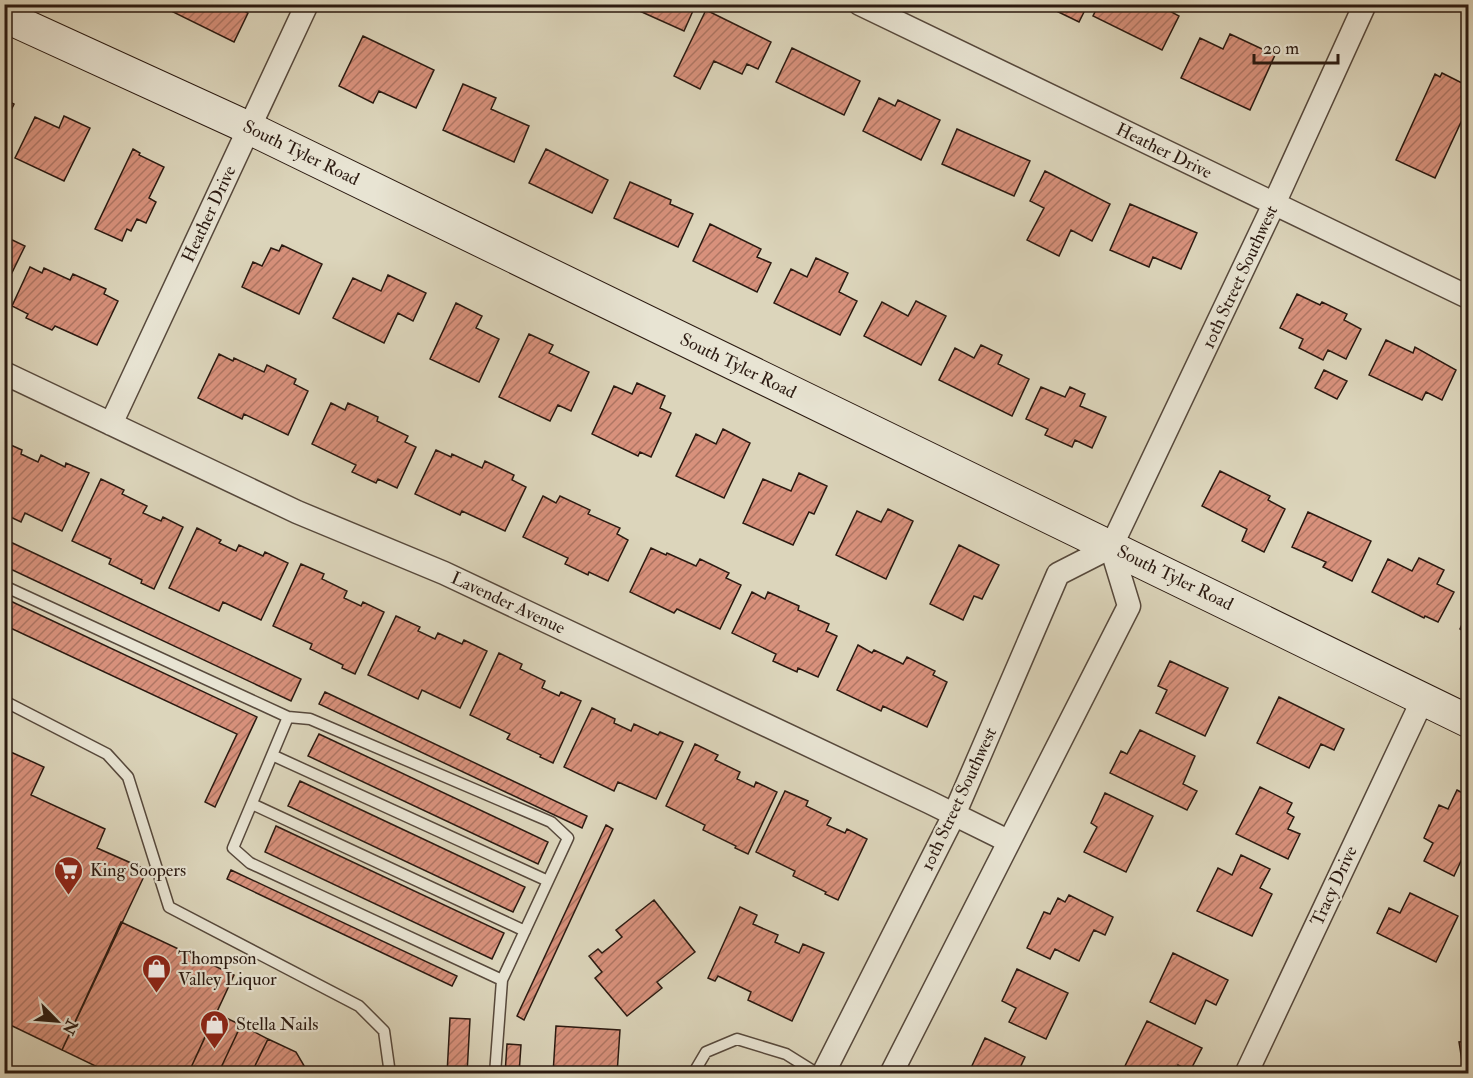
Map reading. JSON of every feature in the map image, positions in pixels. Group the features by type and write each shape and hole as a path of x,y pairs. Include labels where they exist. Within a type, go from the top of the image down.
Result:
{"street":[{"name":"Heather Drive","path":"111,424 307,4"},
{"name":"Heather Drive","path":"860,4 1468,297"},
{"name":"10th Street Southwest","path":"823,1074 954,815 1058,574 1111,548 1274,204 1365,4"},
{"name":"South Tyler Road","path":"4,16 249,128 1468,721"},
{"name":"Lavender Avenue","path":"4,373 297,512 444,573 1008,841"},
{"path":"891,1074 1129,606 1111,548"},
{"name":"Tracy Drive","path":"1246,1074 1423,699"}],"lane":[{"path":"4,586 288,717 310,719 551,822 568,838 502,980 495,1074"},
{"path":"4,701 107,754 128,777 169,907 359,1006 384,1031 390,1074"},
{"path":"288,717 233,848 250,863 502,980"},
{"path":"272,755 548,880"},
{"path":"252,804 525,931"},
{"path":"693,1074 706,1052 738,1039 786,1054 818,1074"}],"building":[{"path":"174,4 236,4 235,6 248,13 234,42 171,11"},
{"path":"624,4 696,4 684,31"},
{"path":"1042,4 1088,4 1079,22"},
{"path":"1099,4 1157,4 1179,16 1162,50 1093,16"},
{"path":"706,10 771,42 758,69 747,64 742,74 714,61 700,89 674,76"},
{"path":"1230,34 1275,55 1250,110 1181,78 1200,38 1223,49"},
{"path":"363,36 434,70 416,108 379,91 373,103 339,86"},
{"path":"792,48 860,81 844,115 776,82"},
{"path":"1442,73 1468,86 1468,107 1435,178 1396,160 1435,74 1440,77"},
{"path":"463,84 496,98 491,109 529,126 514,162 443,130"},
{"path":"879,98 895,106 898,100 940,120 921,160 863,131"},
{"path":"4,99 14,104 4,125"},
{"path":"64,116 90,128 64,181 15,158 35,117 59,128"},
{"path":"957,129 1030,161 1014,196 942,164"},
{"path":"133,149 140,153 139,155 164,167 149,198 156,202 146,223 137,219 131,231 127,229 122,241 95,229"},
{"path":"546,149 608,180 592,213 529,183"},
{"path":"1045,171 1110,204 1092,241 1071,230 1059,256 1027,240 1044,208 1030,201"},
{"path":"630,182 671,200 670,204 693,214 678,247 614,218"},
{"path":"1130,204 1197,233 1181,269 1153,257 1149,267 1110,250"},
{"path":"710,224 761,249 757,257 771,263 757,292 693,261"},
{"path":"4,236 25,246 4,289"},
{"path":"282,245 322,264 299,314 242,287 253,262 262,266 271,248 279,251"},
{"path":"816,258 848,273 839,292 857,301 840,335 774,303 791,269 807,277"},
{"path":"30,267 42,273 44,268 70,280 73,274 106,289 104,294 118,301 97,345 55,326 52,330 26,318 28,314 12,306"},
{"path":"388,275 426,293 413,321 398,313 384,343 333,318 353,278 381,291"},
{"path":"1297,294 1320,305 1322,302 1347,314 1344,320 1361,329 1346,359 1328,350 1323,360 1299,348 1303,339 1280,328"},
{"path":"916,301 946,316 921,365 864,336 882,302 908,316"},
{"path":"456,303 482,316 476,328 499,339 479,382 430,359"},
{"path":"529,334 553,345 549,353 589,372 571,411 558,405 550,421 499,397"},
{"path":"1386,340 1413,353 1415,347 1456,370 1442,400 1426,392 1422,400 1369,375"},
{"path":"981,345 1002,355 998,364 1029,379 1012,416 939,380 955,348 974,358"},
{"path":"219,354 233,361 234,358 264,372 267,365 296,379 294,384 308,391 288,435 244,414 242,419 198,398"},
{"path":"1324,370 1347,381 1337,399 1315,388"},
{"path":"637,383 665,396 660,408 671,413 651,457 640,452 638,456 592,434 614,386 632,394"},
{"path":"1041,387 1065,397 1070,387 1085,394 1080,406 1106,417 1092,448 1075,440 1072,447 1045,435 1048,429 1026,419"},
{"path":"331,403 345,410 348,403 378,417 377,421 408,436 405,442 416,447 397,488 378,479 376,483 352,472 356,465 312,444"},
{"path":"723,429 750,443 724,498 676,476 696,434 716,444"},
{"path":"4,442 22,450 21,454 38,462 41,455 65,467 66,463 89,473 62,531 25,513 21,522 4,514"},
{"path":"436,450 451,457 452,454 482,468 485,461 514,475 512,480 526,487 505,531 462,511 460,515 415,494"},
{"path":"1220,471 1270,496 1268,500 1285,509 1264,552 1242,541 1247,529 1202,506"},
{"path":"799,473 827,486 814,514 809,512 793,545 743,523 763,479 791,491"},
{"path":"101,479 124,490 122,494 147,506 143,513 161,521 163,517 183,527 154,589 141,583 142,580 109,564 111,559 72,541"},
{"path":"543,496 556,503 560,496 590,510 588,514 620,528 617,534 628,540 608,581 565,564 568,558 523,537"},
{"path":"888,509 913,521 886,579 836,555 857,511 881,522"},
{"path":"1308,512 1371,541 1352,581 1323,567 1326,562 1292,547"},
{"path":"197,528 221,540 219,543 236,551 239,545 263,556 265,552 288,563 261,620 223,602 219,611 169,588"},
{"path":"4,539 301,679 291,701 4,566"},
{"path":"959,545 999,565 982,599 974,596 963,620 930,604"},
{"path":"651,548 696,566 700,559 729,573 726,578 741,585 720,629 677,609 674,613 630,592"},
{"path":"1419,558 1444,570 1437,584 1454,592 1438,622 1425,616 1424,618 1372,592 1388,559 1412,571"},
{"path":"301,564 324,574 322,579 347,591 344,598 361,606 363,602 384,612 355,674 342,668 343,665 310,649 312,644 273,626"},
{"path":"752,592 765,599 768,592 799,606 798,610 829,624 826,631 837,636 818,677 798,668 797,672 773,661 776,654 732,633"},
{"path":"4,598 257,717 215,807 205,802 237,734 4,625"},
{"path":"1468,611 1468,634 1460,629"},
{"path":"396,616 420,627 418,631 435,639 438,633 462,644 464,640 487,651 460,708 422,690 418,699 368,675"},
{"path":"858,645 872,653 874,650 903,664 907,657 935,671 933,675 947,682 927,727 883,706 881,711 837,690"},
{"path":"499,653 522,664 520,669 545,681 542,688 559,696 561,692 581,701 553,763 507,739 510,734 470,715"},
{"path":"1170,661 1228,688 1205,736 1156,713 1167,690 1158,686"},
{"path":"325,692 587,816 582,828 319,704"},
{"path":"1279,697 1344,729 1334,750 1321,744 1309,768 1257,743"},
{"path":"592,708 615,719 614,723 631,731 634,724 658,735 660,732 683,742 656,799 618,782 614,791 564,767"},
{"path":"1140,730 1195,756 1183,784 1197,791 1187,810 1110,773 1121,751 1127,754"},
{"path":"319,734 548,842 538,864 308,756"},
{"path":"695,744 718,755 715,760 740,772 737,779 754,787 756,782 777,792 748,854 703,830 705,825 666,806"},
{"name":"King Soopers","path":"4,749 44,767 31,795 105,829 97,848 147,870 62,1050 4,1022"},
{"path":"300,781 525,887 513,912 288,806"},
{"path":"1260,787 1292,803 1287,813 1294,817 1288,829 1300,834 1288,859 1236,834"},
{"path":"1457,790 1468,796 1468,846 1454,876 1424,861 1433,843 1424,838 1439,805 1448,809"},
{"path":"785,791 808,801 806,806 831,818 827,825 845,833 847,829 867,839 838,900 793,876 795,871 756,852"},
{"path":"1105,793 1153,816 1126,872 1084,852 1097,827 1091,823"},
{"path":"606,825 613,829 524,1020 517,1016"},
{"path":"276,826 504,933 492,959 265,852"},
{"path":"1241,855 1270,869 1260,888 1272,894 1252,936 1197,911 1218,868 1232,875"},
{"path":"231,870 457,976 452,986 227,879"},
{"path":"1410,893 1458,916 1436,962 1377,933 1389,908 1400,913"},
{"path":"1069,895 1113,917 1105,935 1094,930 1079,961 1055,949 1050,959 1027,948 1044,912 1050,914 1058,898 1065,902"},
{"path":"654,900 695,952 657,982 662,988 627,1016 595,978 602,972 589,956 598,949 602,953 622,937 616,930"},
{"path":"740,907 757,915 753,924 778,935 775,942 799,953 803,944 824,953 792,1021 748,1000 751,992 718,976 715,981 708,978"},
{"name":"Thompson Valley Liquor","path":"121,922 234,975 188,1074 112,1074 62,1050"},
{"path":"1173,953 1228,980 1216,1005 1206,1000 1195,1024 1150,1002"},
{"path":"1017,969 1068,993 1046,1039 1009,1022 1016,1008 1002,1001"},
{"name":"Stella Nails","path":"216,1013 241,1025 218,1074 188,1074"},
{"path":"450,1018 470,1019 467,1074 447,1074"},
{"path":"1147,1021 1202,1048 1190,1071 1178,1065 1174,1074 1136,1074 1124,1068"},
{"path":"241,1025 268,1039 251,1074 218,1074"},
{"path":"556,1026 620,1030 617,1074 553,1074"},
{"path":"985,1038 1025,1057 1017,1074 956,1074 959,1067 969,1072"},
{"path":"268,1039 296,1052 309,1074 251,1074"},
{"path":"1468,1041 1468,1074 1464,1074 1459,1042"},
{"path":"507,1044 521,1045 519,1074 505,1074"}],"place":[{"name":"King Soopers","path":"69,896"},
{"name":"Thompson Valley Liquor","path":"157,994"},
{"name":"Stella Nails","path":"215,1050"}]}
